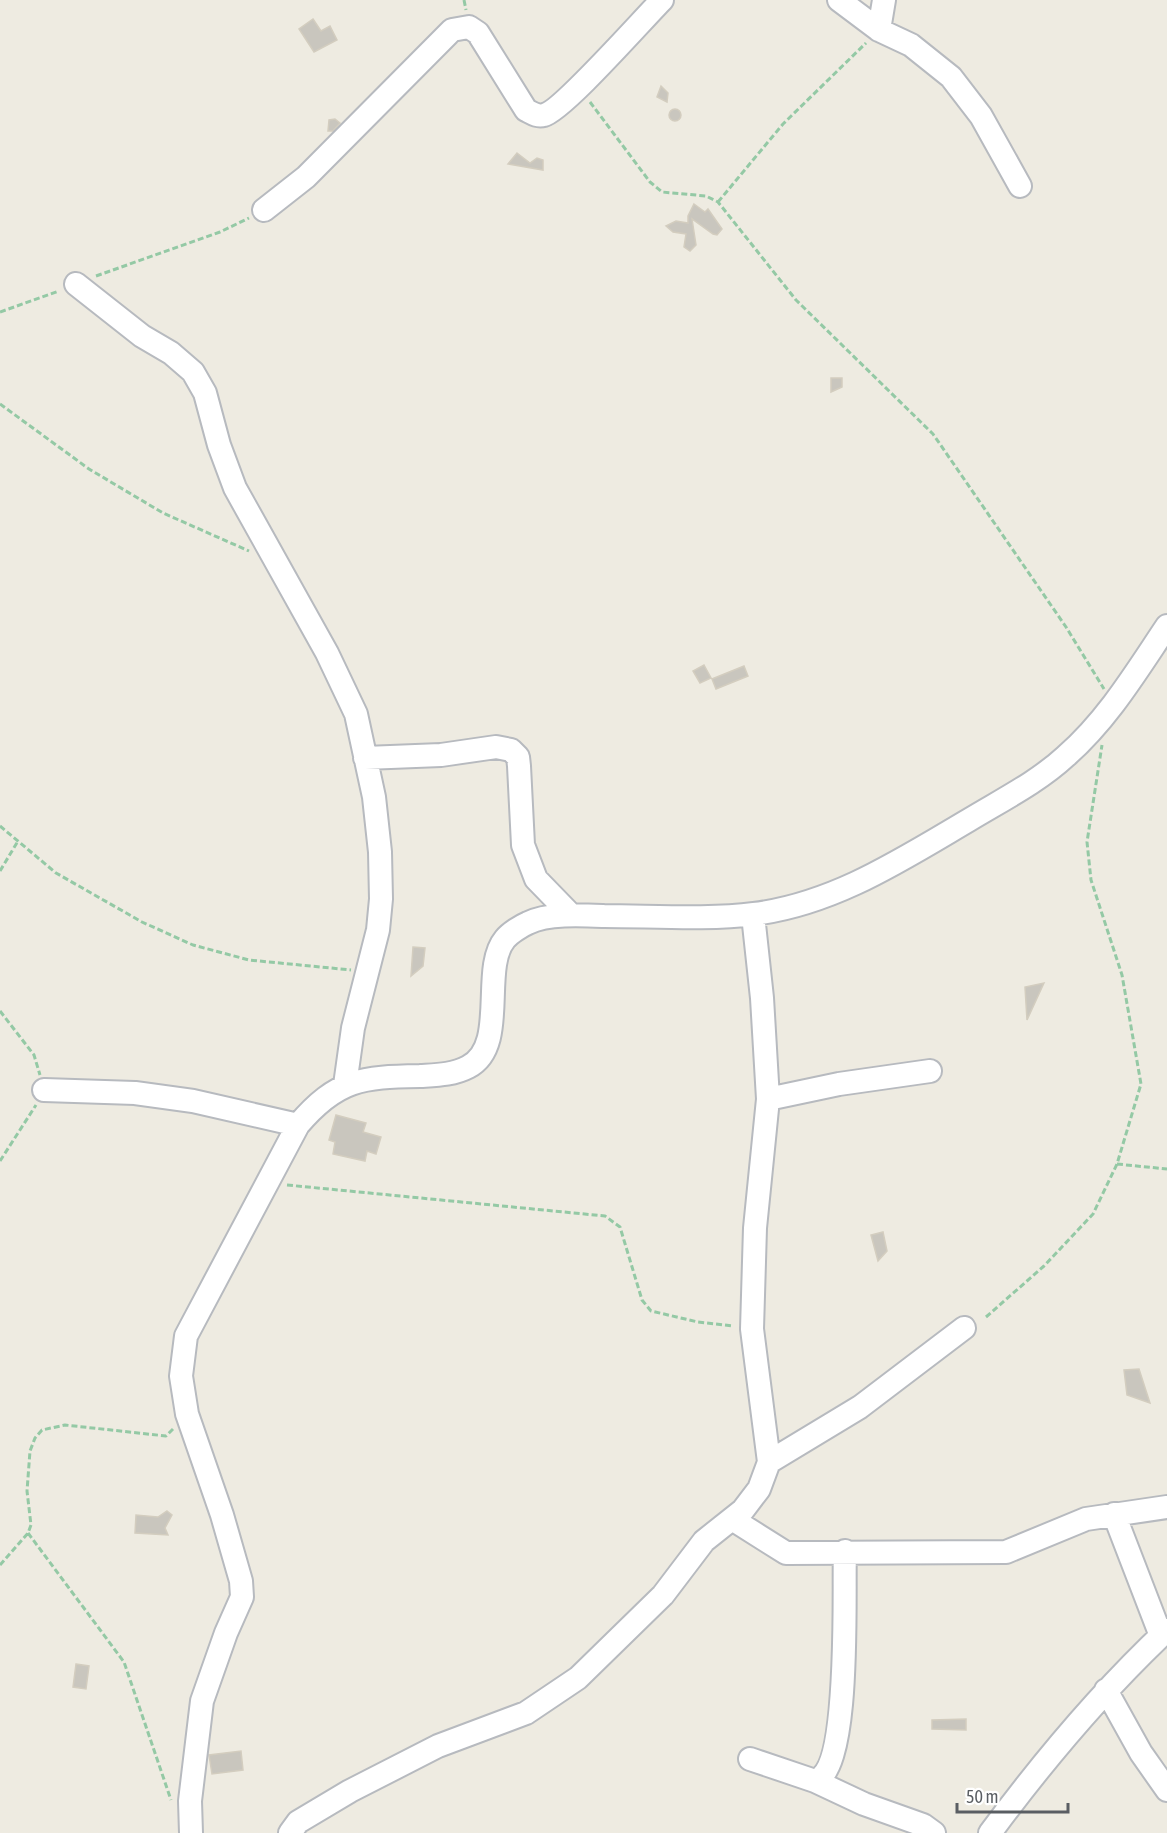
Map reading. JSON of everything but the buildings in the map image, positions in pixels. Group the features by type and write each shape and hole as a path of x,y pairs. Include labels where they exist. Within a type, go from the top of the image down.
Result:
{"street":[{"path":"264,210 306,177 452,30 469,27 478,33 526,110 536,115 545,115 554,110 578,87 662,0"},
{"path":"839,0 879,30 911,45 951,76 981,116 1020,186"},
{"path":"879,30 884,0"},
{"path":"76,284 193,372 205,393 219,446 235,488 278,564 356,714 366,758 380,852 381,899 378,930 354,1028 345,1084"},
{"path":"191,1833 190,1801 201,1701 242,1597 241,1581 222,1515 187,1414 181,1376 186,1336 298,1125 316,1104 345,1084 378,1077 455,1073 472,1065 483,1050 491,1024 496,961 505,939 530,922 571,915 753,915 820,899 884,871 1026,786 1066,757 1111,710 1167,626"},
{"path":"366,758 441,756 496,747 511,750 518,757 523,845 536,879 571,915"},
{"path":"290,1833 298,1822 350,1791 438,1746 526,1713 578,1678 663,1595 704,1541 743,1510 759,1490 769,1462 752,1329 755,1228 768,1099 762,998 753,915"},
{"path":"768,1099 839,1084 930,1071"},
{"path":"44,1089 135,1094 193,1101 298,1125"},
{"path":"769,1462 860,1407 964,1328"},
{"path":"732,1519 786,1553 805,1555 844,1551 908,1554 1006,1552 1086,1519 1167,1507"},
{"path":"990,1833 1045,1759 1106,1690 1164,1633 1114,1514"},
{"path":"816,1781 823,1776 830,1760 844,1685 844,1551"},
{"path":"1106,1690 1141,1753 1167,1790"},
{"path":"750,1759 816,1781 864,1804 923,1825 934,1833"}],"path":[{"path":"718,202 783,124 879,30"},
{"path":"578,87 650,182 662,192 706,196 718,202 796,300 933,434 1066,627 1111,710 1087,842 1091,880 1122,975 1141,1084 1117,1164 1093,1214 1044,1266 986,1317"},
{"path":"0,312 220,232 264,210"},
{"path":"0,404 89,469 163,513 278,564"},
{"path":"0,826 56,873 142,922 193,945 249,960 367,971"},
{"path":"0,871 18,841"},
{"path":"1117,1164 1167,1169"},
{"path":"268,1182 605,1216 620,1227 642,1300 651,1311 698,1322 752,1329"},
{"path":"0,1565 28,1533 31,1525 27,1491 30,1451 34,1438 42,1430 65,1425 166,1436 187,1414"},
{"path":"28,1533 124,1662 172,1802"}]}
